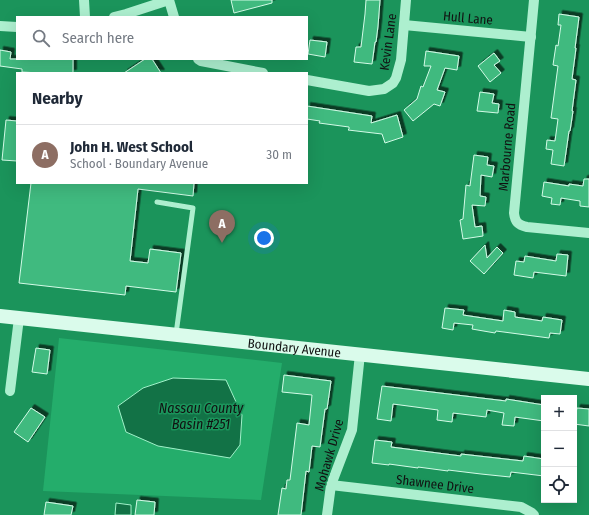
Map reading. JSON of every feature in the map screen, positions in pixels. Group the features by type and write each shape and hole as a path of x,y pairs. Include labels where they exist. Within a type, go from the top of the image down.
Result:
{"main road":[{"name":"Boundary Avenue","path":"0,316 589,379"}],"street":[{"path":"84,0 85,16"},
{"path":"118,16 169,0 174,16"},
{"name":"Kevin Lane","path":"308,80 369,91 384,89 390,85 396,78 401,60 406,0"},
{"name":"Marbourne Road","path":"534,0 514,213 515,218 517,223 521,226 589,233"},
{"name":"Hull Lane","path":"404,25 531,37"},
{"path":"0,26 16,27"},
{"path":"200,60 258,72"},
{"path":"10,391 19,318"},
{"name":"Mohawk Drive","path":"327,515 331,485 352,430 360,354"},
{"name":"Shawnee Drive","path":"331,485 522,507 534,515"}],"lane":[{"path":"157,202 192,208 176,335"}],"shaded area":[{"path":"59,338 282,363 261,500 43,491"}],"water":[{"name":"Nassau County Basin #251","path":"173,378 226,380 242,415 240,445 230,458 158,446 126,432 118,406 143,388"},
{"path":"116,503 131,505 131,515 115,515"}],"building":[{"path":"231,0 272,0 272,3 234,13"},
{"path":"366,0 380,0 376,42 372,64 354,62 356,47 361,47"},
{"path":"559,14 579,17 572,79 576,80 573,111 564,166 551,164 553,150 546,149 547,140 555,141 558,119 551,118 558,66 553,65 561,25 558,25"},
{"path":"310,40 327,42 325,57 308,54"},
{"path":"0,50 11,52 10,59 16,60 73,60 73,72 22,72 22,69 0,66"},
{"path":"426,51 459,56 457,70 445,68 437,90 445,92 440,106 434,104 413,121 404,110 417,99 421,86 423,87 431,66 424,66"},
{"path":"494,53 500,61 494,65 501,73 490,82 478,66"},
{"path":"144,60 153,60 160,72 126,72"},
{"path":"480,92 494,94 492,103 499,104 498,113 477,111"},
{"path":"308,106 372,116 371,123 397,115 403,137 385,143 382,134 348,130 349,127 319,123 320,121 308,119"},
{"path":"6,120 16,121 16,161 2,160"},
{"path":"474,155 488,157 487,165 494,166 492,177 481,175 480,196 486,197 485,206 472,205 475,227 482,226 483,236 463,239 460,220 463,219 466,185 470,186"},
{"path":"584,179 589,179 589,207 580,206 580,201 561,198 560,205 551,204 552,198 542,196 544,182 569,186 569,184 583,186"},
{"path":"31,184 194,184 193,196 138,189 130,261 148,263 150,249 181,253 176,292 126,286 125,295 19,283"},
{"path":"485,245 487,258 497,247 503,253 484,274 470,261"},
{"path":"557,254 568,255 566,276 534,272 533,278 514,275 516,261 524,262 525,256 556,261"},
{"path":"445,308 464,310 463,315 503,321 504,310 515,312 515,317 542,321 543,317 562,320 560,334 550,333 549,338 496,331 495,333 472,329 473,325 454,323 453,330 442,328"},
{"path":"36,348 50,350 47,374 32,372"},
{"path":"284,375 331,381 327,409 325,409 320,447 312,446 309,472 306,471 301,515 278,515 282,488 286,489 287,480 290,480 297,423 309,425 312,395 282,392"},
{"path":"382,386 506,401 506,399 541,405 541,421 515,417 514,426 502,425 504,413 487,410 486,417 453,413 452,422 437,420 438,410 393,404 391,421 377,419"},
{"path":"31,408 45,417 28,442 14,432"},
{"path":"577,408 589,409 589,426 577,424"},
{"path":"375,440 392,442 391,447 461,456 461,454 523,461 524,456 541,459 541,476 511,472 510,477 372,463"},
{"path":"137,500 155,502 154,515 135,515"},
{"path":"46,502 73,506 71,515 44,515"}],"place":[{"name":"John H. West School","path":"222,243"}]}
